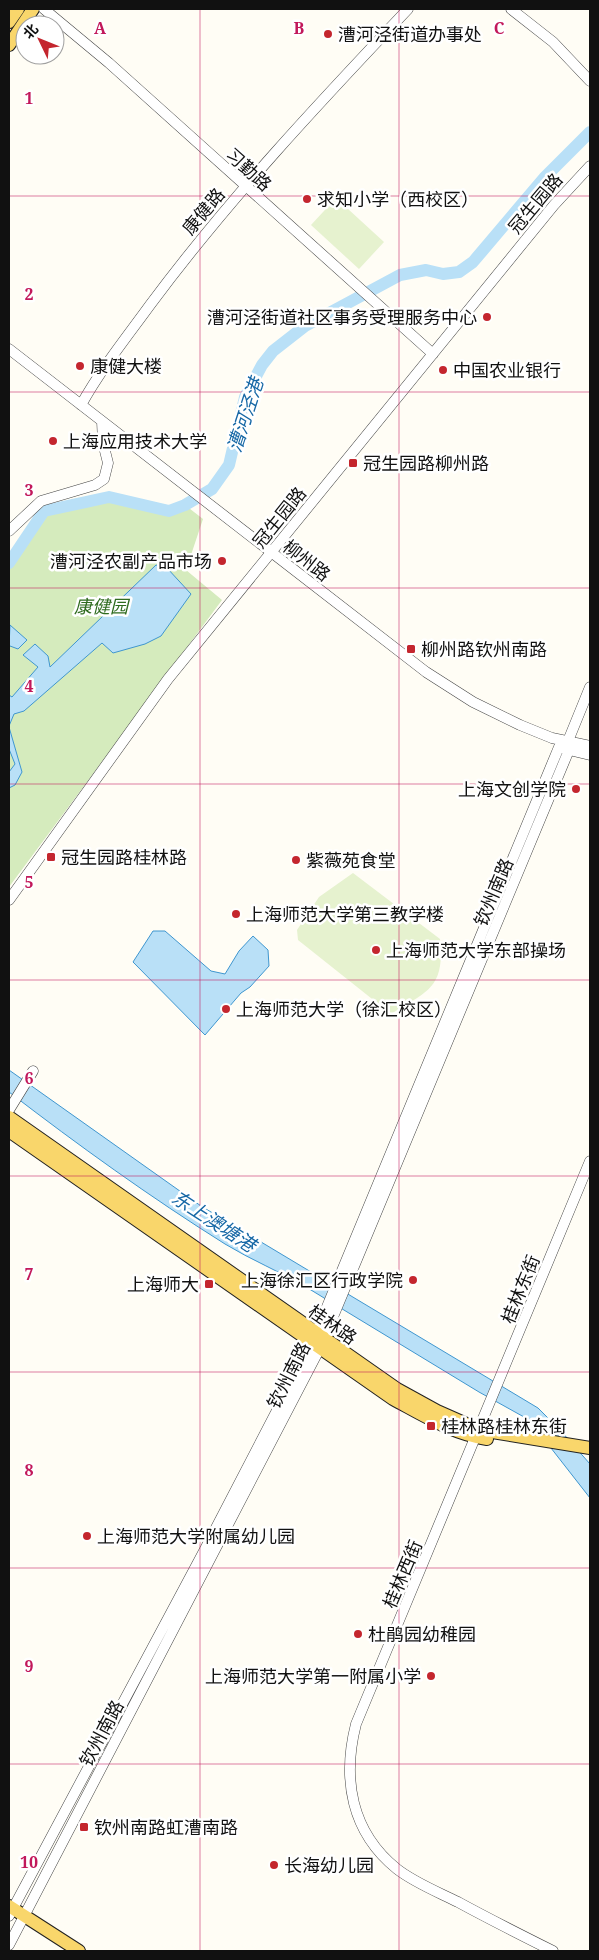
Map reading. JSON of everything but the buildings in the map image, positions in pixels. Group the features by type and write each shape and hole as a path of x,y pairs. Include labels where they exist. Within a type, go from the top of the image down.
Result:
{"main road":[{"path":"9,22 18,9"},
{"path":"9,45 33,9"},
{"name":"桂林路","path":"9,1117 318,1341"},
{"name":"桂林路","path":"9,1131 318,1341 397,1389 478,1434 589,1450"},
{"path":"14,1912 79,1951"}],"street":[{"name":"习勤路","path":"44,9 128,80 433,354"},
{"name":"康健路","path":"81,405 101,371 184,259 245,187 408,9"},
{"path":"511,9 553,42 590,81"},
{"name":"冠生园路","path":"9,900 149,705 554,205 590,166"},
{"name":"柳州路","path":"9,349 442,683 488,710 590,755"},
{"path":"9,532 42,501 95,485 104,479 108,463 103,443 102,421"},
{"name":"钦州南路","path":"9,1945 14,1912 204,1551 318,1341 590,687"},
{"name":"柳州路","path":"566,746 590,746"},
{"path":"9,1110 31,1074"},
{"name":"桂林东街","path":"478,1434 590,1161"},
{"name":"桂林西街","path":"478,1434 356,1724 349,1760 351,1794 355,1811 373,1844 398,1869 411,1878 553,1951"}],"green space":[{"path":"336,198 384,242 359,269 311,225"},
{"name":"康健园","path":"109,497 169,511 185,505 203,519 186,570 222,600 9,887 9,563 44,511"},
{"name":"上海师范大学东部操场","path":"353,873 440,939 440,968 431,986 424,993 391,1014 298,940 297,930 319,897"}],"water":[{"path":"156,565 167,568 191,594 161,636 145,644 113,653 102,643 24,711 14,714 9,726 9,695 12,697 38,667 23,655 35,644 48,656 50,667"},
{"path":"10,625 27,640 18,649 9,647"},
{"path":"9,727 22,772 15,785 9,788 9,772 15,764 9,749"},
{"path":"153,931 165,931 211,971 225,974 239,951 253,936 268,950 269,966 250,987 241,993 205,1035 133,962"},
{"name":"东上澳塘港","path":"9,1070 201,1206 538,1408 590,1464 590,1498 533,1425 524,1417 479,1392 306,1287 225,1244 169,1208 9,1092"}],"waterway":[{"name":"漕河泾港","path":"9,563 44,511 109,497 169,511 185,505 212,489 229,465 245,397 262,365 273,351 305,326 400,275 426,270 443,274 459,272 473,262 544,178 590,132"}],"place":[{"name":"漕河泾街道办事处","path":"328,34"},
{"name":"求知小学（西校区）","path":"307,199"},
{"name":"漕河泾街道社区事务受理服务中心","path":"487,317"},
{"name":"康健大楼","path":"80,366"},
{"name":"中国农业银行","path":"443,370"},
{"name":"上海应用技术大学","path":"53,441"},
{"name":"冠生园路柳州路","path":"353,463"},
{"name":"漕河泾农副产品市场","path":"222,561"},
{"name":"柳州路钦州南路","path":"411,649"},
{"name":"上海文创学院","path":"576,789"},
{"name":"冠生园路桂林路","path":"51,857"},
{"name":"紫薇苑食堂","path":"296,860"},
{"name":"上海师范大学第三教学楼","path":"236,914"},
{"name":"上海师范大学东部操场","path":"376,950"},
{"name":"上海师范大学（徐汇校区）","path":"226,1009"},
{"name":"上海徐汇区行政学院","path":"413,1280"},
{"name":"上海师大","path":"209,1284"},
{"name":"桂林路桂林东街","path":"431,1426"},
{"name":"上海师范大学附属幼儿园","path":"87,1536"},
{"name":"杜鹃园幼稚园","path":"358,1634"},
{"name":"上海师范大学第一附属小学","path":"431,1676"},
{"name":"钦州南路虹漕南路","path":"84,1827"},
{"name":"长海幼儿园","path":"274,1865"}]}
